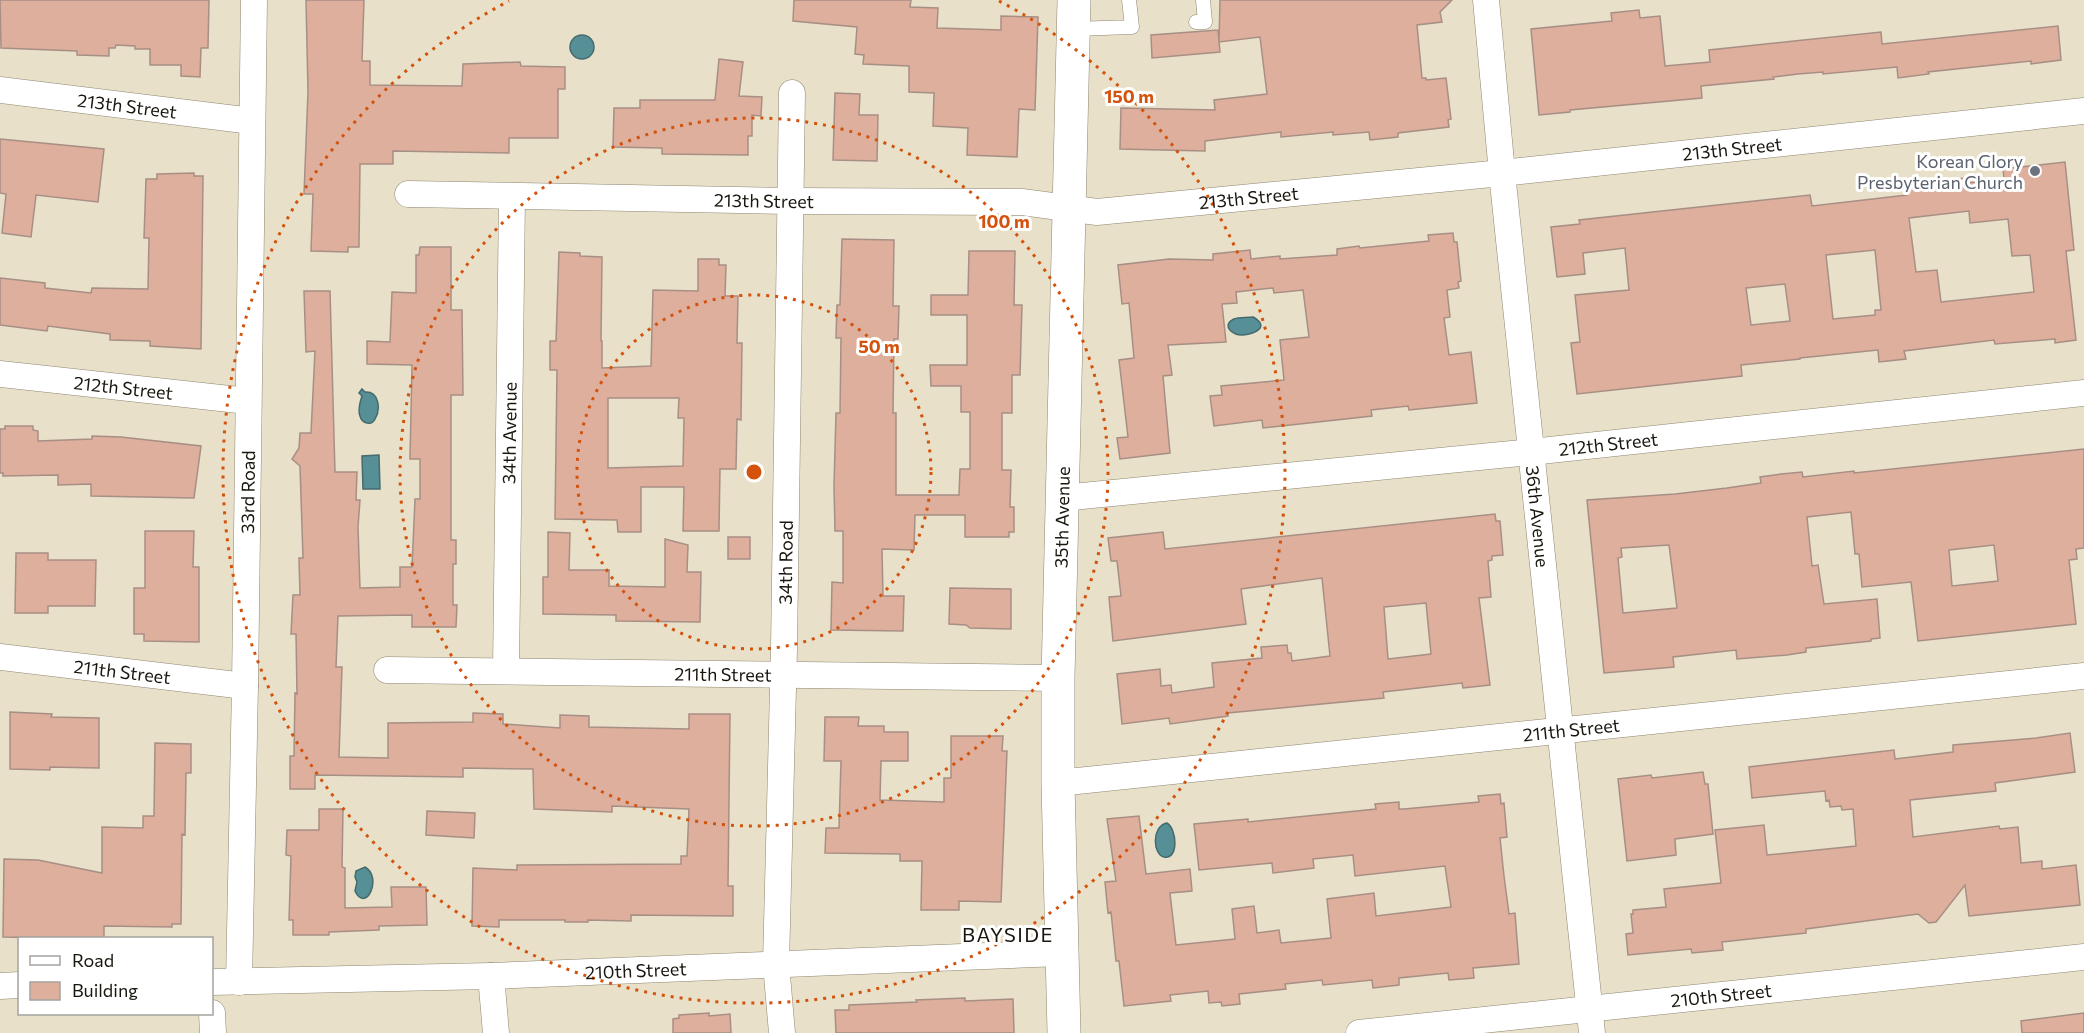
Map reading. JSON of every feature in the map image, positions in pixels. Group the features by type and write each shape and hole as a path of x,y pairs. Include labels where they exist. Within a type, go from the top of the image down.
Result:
{"street":[{"name":"33rd Road","path":"239,982 254,0"},
{"name":"36th Avenue","path":"1486,0 1591,1021"},
{"name":"35th Avenue","path":"1064,1033 1058,678 1074,15"},
{"name":"213th Street","path":"0,90 252,121"},
{"name":"34th Road","path":"782,1033 776,964 784,674 792,93"},
{"name":"213th Street","path":"408,194 790,201 1022,202 1096,212 1502,173 2084,111"},
{"name":"34th Avenue","path":"506,670 512,197"},
{"name":"212th Street","path":"0,374 248,401"},
{"name":"212th Street","path":"1062,498 1531,452 2084,393"},
{"name":"211th Street","path":"0,657 245,686"},
{"name":"211th Street","path":"387,670 1058,678"},
{"name":"211th Street","path":"1058,783 2084,676"},
{"name":"210th Street","path":"213,982 491,976 1061,953"},
{"name":"210th Street","path":"1359,1033 1591,1021 2084,957"},
{"path":"491,976 495,1033"},
{"path":"0,986 18,986"},
{"path":"212,1015 213,1033"}],"lane":[{"path":"1074,15 1138,27 1129,0"},
{"path":"1196,22 1205,22 1203,0"}],"water":[{"path":"577,35 587,35 594,42 594,52 587,59 577,59 570,52 570,42"},
{"path":"1253,317 1261,324 1261,327 1252,333 1239,335 1228,327 1230,321 1234,319"},
{"path":"362,389 373,394 378,401 377,415 374,421 369,423 363,421 359,414 362,396 359,393"},
{"path":"379,455 380,489 363,489 362,456"},
{"path":"1167,823 1173,831 1175,843 1172,854 1164,857 1160,855 1155,840 1158,829"},
{"path":"365,867 373,878 373,885 368,896 364,898 359,897 355,891 357,882 355,877 356,871"}],"building":[{"path":"0,0 209,0 208,48 201,48 200,77 181,76 181,65 150,65 150,49 135,49 135,46 116,45 115,48 109,48 109,56 77,55 77,51 1,48"},
{"path":"306,0 364,0 362,61 370,61 370,85 462,86 463,64 520,62 521,66 565,67 565,89 558,89 558,138 509,138 509,153 393,151 393,164 360,164 359,247 348,247 348,252 311,251 313,194 304,194 308,92"},
{"path":"794,0 911,0 910,7 938,8 937,28 1001,30 1001,16 1038,17 1035,110 1019,109 1017,157 967,155 968,128 933,126 934,93 909,92 909,66 863,64 864,55 855,54 857,27 793,21"},
{"path":"1220,0 1452,0 1440,12 1442,22 1417,25 1422,78 1426,80 1446,78 1451,119 1448,120 1449,127 1398,133 1398,137 1370,140 1369,132 1333,135 1333,132 1281,137 1281,132 1205,141 1205,151 1120,149 1121,108 1215,110 1214,100 1267,94 1260,37 1219,42"},
{"path":"1639,10 1640,18 1660,16 1665,66 1710,62 1709,50 1881,32 1882,44 2058,26 2061,60 1928,72 1929,74 1898,78 1897,67 1798,74 1773,77 1774,79 1701,86 1702,98 1539,115 1531,29 1612,21 1611,13"},
{"path":"1218,30 1220,52 1152,58 1151,35"},
{"path":"719,59 743,62 739,96 762,97 761,116 752,115 752,136 748,136 748,155 662,154 662,148 613,147 614,108 640,108 640,100 715,100"},
{"path":"835,93 860,94 859,115 878,115 877,161 833,160"},
{"path":"0,139 104,149 98,202 36,195 31,237 2,233 6,194 0,193"},
{"path":"2065,162 2074,250 2066,251 2076,340 2055,343 2055,339 1995,344 1994,340 1904,351 1906,359 1879,362 1878,350 1800,358 1741,365 1742,376 1577,394 1571,343 1580,342 1575,295 1629,290 1625,248 1583,253 1585,274 1557,277 1551,227 1580,224 1579,220 1810,195 1812,206 1907,195 1906,185 1965,178 1966,183 2004,179 2003,169","holes":["1969,211 1970,223 2008,219 2012,256 2030,255 2034,292 1941,302 1937,270 1916,272 1909,218","1875,250 1881,310 1875,310 1875,315 1833,319 1826,255","1785,284 1790,321 1751,325 1746,288"]},
{"path":"194,173 194,176 203,176 201,349 150,346 150,341 110,340 110,334 48,326 47,331 0,325 0,278 45,283 45,288 91,293 92,288 148,289 149,238 144,238 146,179 157,179 157,174"},
{"path":"1453,233 1454,242 1457,242 1461,281 1458,282 1459,288 1447,290 1450,317 1444,318 1449,355 1471,352 1477,403 1409,410 1408,406 1371,410 1372,416 1263,428 1262,420 1214,426 1210,396 1222,395 1221,386 1284,380 1280,340 1309,337 1303,290 1274,293 1273,288 1236,292 1237,303 1222,304 1226,342 1168,345 1172,375 1163,376 1170,453 1120,459 1117,438 1128,437 1119,360 1134,358 1129,303 1122,304 1118,265 1169,259 1213,260 1213,254 1250,250 1251,259 1337,255 1337,249 1429,241 1428,235"},
{"path":"842,239 894,240 893,306 899,306 898,339 894,339 893,413 896,413 896,495 959,495 960,469 970,469 970,412 961,412 961,386 931,386 930,365 967,365 967,315 931,315 931,295 968,295 969,251 1015,251 1014,305 1022,305 1020,375 1012,375 1012,413 1002,413 1002,470 1011,470 1010,507 1014,507 1014,532 1009,532 1009,537 965,537 965,515 915,515 914,550 882,549 883,596 904,596 903,631 831,630 832,582 843,583 843,531 835,531 834,486 836,413 840,413 841,338 836,338 837,305 840,305"},
{"path":"420,247 451,247 451,310 462,310 463,395 451,395 451,540 456,540 456,564 453,564 453,605 457,605 456,627 412,627 412,615 338,616 336,667 342,667 339,757 388,758 388,723 473,722 473,713 503,714 503,724 560,728 560,715 589,716 589,727 689,729 689,714 730,714 728,886 733,886 733,916 631,915 631,921 588,920 588,922 499,920 499,927 472,926 473,868 517,870 517,865 681,864 681,856 687,856 689,809 612,806 612,812 534,809 533,769 463,768 463,777 315,775 315,789 290,789 290,756 294,756 295,693 297,694 296,634 291,634 293,595 300,595 299,558 303,558 300,466 292,459 299,448 300,433 311,433 315,351 306,352 304,291 330,291 335,472 357,472 356,500 360,500 358,527 360,588 400,587 400,567 412,567 415,499 420,499 420,459 410,459 412,365 367,364 367,341 390,342 392,292 416,293 416,255 419,255"},
{"path":"559,252 602,257 602,368 651,366 653,290 698,291 698,259 719,259 719,265 726,265 725,296 738,296 737,343 742,343 741,420 737,419 736,469 720,469 719,531 683,531 684,487 641,487 641,532 618,532 617,520 555,519 557,370 550,370 550,341 556,341","holes":["608,398 679,398 678,418 684,418 683,466 608,468"]},
{"path":"5,426 33,426 33,430 38,431 38,441 92,439 92,436 201,446 194,498 91,496 91,484 58,485 58,475 3,476 3,473 0,473 0,429 5,429"},
{"path":"2084,449 2084,548 2076,549 2077,559 2069,560 2076,624 1918,641 1911,582 1862,587 1859,554 1855,554 1851,512 1807,517 1812,566 1818,565 1824,604 1877,599 1880,638 1806,648 1806,652 1787,655 1737,659 1736,650 1673,657 1674,667 1604,673 1587,500 1727,488 1761,483 1760,477 1781,474 1802,472 1803,477 1854,471 1854,473","holes":["1669,545 1677,608 1623,613 1618,558 1622,557 1621,548","1994,545 1998,581 1952,586 1949,550"]},
{"path":"1495,514 1496,521 1500,521 1503,555 1492,556 1492,560 1488,561 1491,597 1479,598 1490,685 1463,688 1462,683 1383,692 1384,698 1228,713 1228,716 1170,724 1169,718 1122,724 1117,674 1160,669 1161,686 1171,685 1172,693 1214,687 1212,663 1262,658 1261,647 1287,645 1292,661 1330,656 1322,578 1241,589 1246,624 1113,641 1109,597 1121,596 1117,561 1111,561 1108,538 1163,532 1165,549","holes":["1426,603 1431,654 1388,659 1384,607"]},
{"path":"145,531 194,531 193,567 199,567 199,642 144,641 144,634 134,634 134,588 145,588"},
{"path":"548,532 570,533 569,570 609,570 609,586 665,587 665,539 688,545 687,572 701,572 700,622 616,621 616,615 543,614 543,577 548,577"},
{"path":"728,537 750,537 750,559 728,559"},
{"path":"16,553 48,553 48,560 96,560 95,606 48,606 48,613 15,613"},
{"path":"950,588 1011,589 1011,629 970,628 966,625 949,624"},
{"path":"10,712 52,714 51,717 99,718 99,768 10,769"},
{"path":"825,717 859,717 858,726 884,726 884,732 908,732 908,761 881,761 880,800 944,802 944,778 951,778 951,736 1003,736 1002,751 1007,751 1001,902 959,901 959,910 921,910 922,861 900,861 900,854 825,853 826,828 839,828 841,761 824,761"},
{"path":"2070,733 2075,772 1995,783 1996,791 1910,800 1913,837 1999,826 2000,829 2018,827 2021,863 2042,861 2042,869 2076,865 2080,905 1969,916 1965,885 1936,922 1929,923 1918,914 1806,929 1806,933 1722,942 1723,950 1692,953 1691,949 1628,955 1626,934 1633,933 1631,914 1633,910 1666,907 1664,889 1721,883 1715,830 1764,825 1767,855 1856,846 1853,809 1842,810 1841,806 1830,807 1829,800 1826,801 1825,791 1752,798 1749,767 1894,750 1895,759 1953,752 1953,745"},
{"path":"155,743 191,744 191,773 186,773 185,835 182,834 181,924 172,924 172,927 104,926 104,937 3,937 4,859 38,860 102,873 102,827 143,828 143,816 154,816"},
{"path":"1703,772 1705,784 1708,784 1713,834 1675,839 1676,855 1627,861 1618,779"},
{"path":"1500,794 1501,804 1504,803 1507,837 1500,838 1504,876 1509,914 1515,913 1519,964 1473,968 1474,978 1449,980 1448,973 1399,978 1399,985 1373,988 1372,980 1323,985 1322,980 1285,984 1286,989 1239,994 1240,1004 1222,1006 1221,1002 1209,1003 1208,991 1170,995 1171,1001 1124,1006 1119,961 1116,961 1111,912 1108,913 1105,882 1116,881 1107,819 1139,816 1146,874 1190,869 1192,891 1170,893 1176,945 1235,939 1232,909 1254,906 1257,933 1279,930 1281,943 1331,938 1327,899 1374,893 1376,916 1451,907 1445,866 1355,876 1353,855 1313,859 1314,868 1273,873 1272,863 1199,870 1194,824 1248,819 1248,822 1376,809 1375,804 1399,802 1399,809 1404,809 1479,802 1478,796"},
{"path":"319,809 343,809 342,867 345,868 345,908 392,907 391,887 426,887 427,925 379,926 379,930 329,932 329,935 293,935 293,920 289,920 291,856 286,855 287,830 319,830"},
{"path":"427,811 475,813 474,838 426,835"},
{"path":"965,998 965,1001 1013,999 1014,1033 836,1033 835,1010 849,1010 849,1005"},
{"path":"709,1013 709,1016 730,1014 731,1033 673,1033 673,1019 679,1018 679,1015"},
{"path":"2084,1013 2084,1033 2022,1033 2021,1021"}],"place":[{"name":"Korean Glory Presbyterian Church","path":"2035,171"}],"district":[{"name":"BAYSIDE","path":"1008,934"}]}
